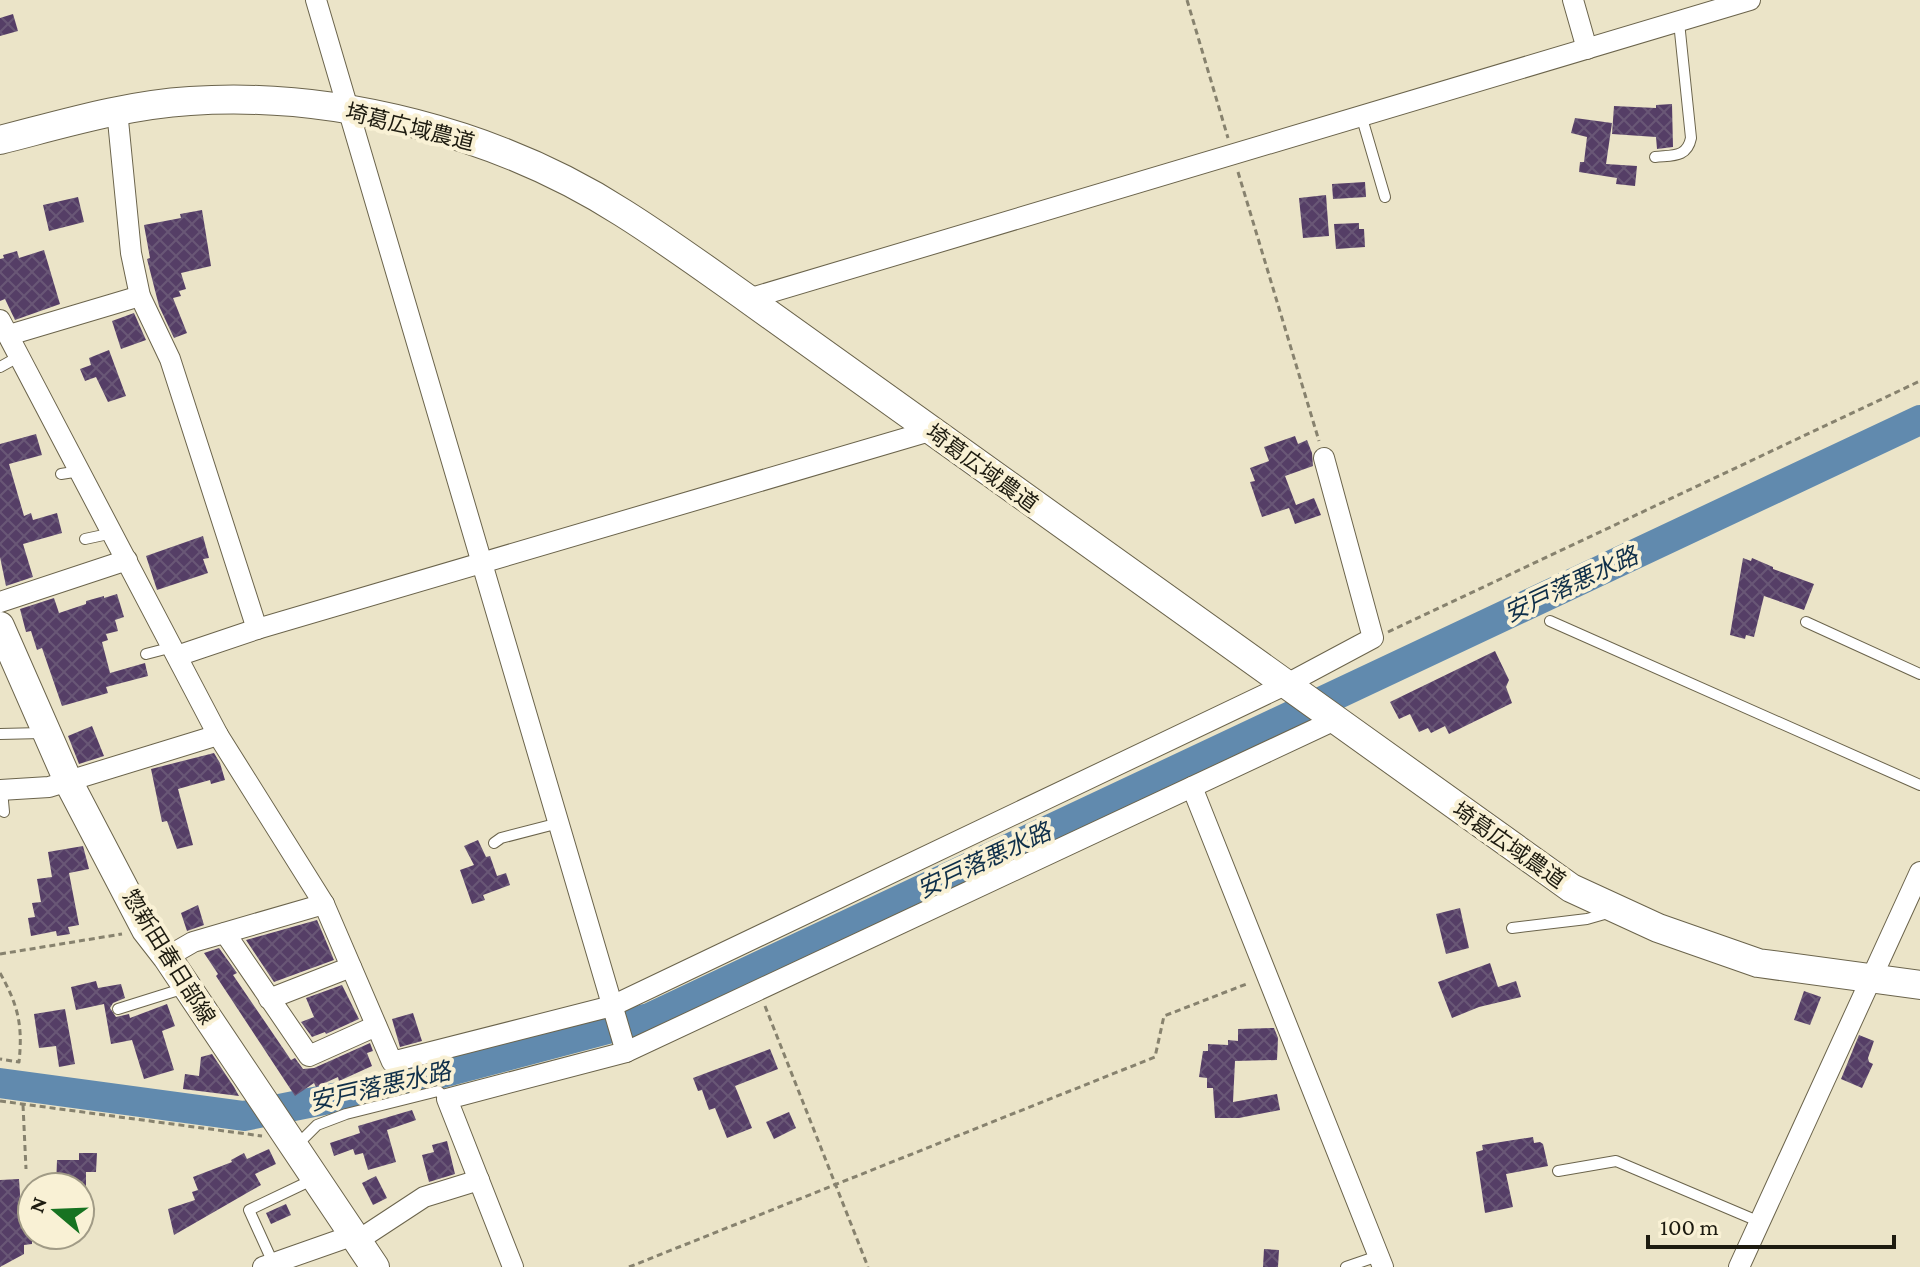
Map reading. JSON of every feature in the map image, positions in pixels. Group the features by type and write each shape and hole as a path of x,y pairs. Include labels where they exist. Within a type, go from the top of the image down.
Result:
{"street":[{"path":"316,0 626,1052"},
{"path":"1573,0 1587,49"},
{"path":"748,299 1750,0"},
{"name":"埼葛広域農道","path":"0,140 117,110 190,101 275,102 350,111 449,132 531,163 622,211 1560,881 1658,928 1758,963 1920,985"},
{"path":"117,110 131,253 140,296 170,359 257,629"},
{"path":"140,296 4,328 20,356 70,473 113,533 218,735 324,904 392,1062 612,1006 1289,688 1373,638 1324,458"},
{"path":"175,651 484,564 930,431"},
{"path":"0,602 127,560"},
{"name":"惣新田春日部線","path":"0,626 8,665 47,733 68,781 146,930 375,1267"},
{"path":"513,1267 447,1099 626,1052 1192,787 1331,718"},
{"path":"1,790 49,787 218,735"},
{"path":"1192,787 1381,1262"},
{"path":"1739,1267 1920,872"},
{"path":"167,957 193,942 324,904"},
{"path":"225,933 309,1056 376,1026"},
{"path":"269,999 351,967"},
{"path":"270,1266 356,1238 424,1197 479,1180"}],"lane":[{"path":"1655,157 1682,154 1689,148 1691,138 1679,22"},
{"path":"1361,115 1385,197"},
{"path":"0,367 20,356"},
{"path":"85,539 113,533"},
{"path":"1550,621 1920,785"},
{"path":"1806,622 1920,674"},
{"path":"146,654 175,651"},
{"path":"0,734 47,733"},
{"path":"1,790 4,812"},
{"path":"494,843 501,838 559,823"},
{"path":"1512,928 1587,919 1619,910"},
{"path":"118,1009 186,988"},
{"path":"292,1144 317,1125 346,1114 438,1091 447,1099"},
{"path":"1558,1171 1616,1161 1760,1222"},
{"path":"270,1266 249,1210 315,1178"},
{"path":"1346,1267 1381,1262"}],"path":[{"path":"1187,0 1324,458"},
{"path":"1373,638 1920,381"},
{"path":"0,954 146,930"},
{"path":"0,973 15,1001 21,1040 19,1062 0,1059"},
{"path":"629,1267 1155,1057 1164,1016 1267,976"},
{"path":"759,991 868,1267"},
{"path":"0,1101 292,1144"},
{"path":"23,1104 26,1169"}],"building":[{"path":"13,14 18,31 0,36 0,18"},
{"path":"1672,104 1673,147 1657,149 1656,137 1612,134 1614,106 1656,108 1656,105"},
{"path":"1575,118 1612,123 1606,164 1637,166 1635,186 1616,184 1617,178 1579,172 1580,162 1584,162 1587,137 1571,133"},
{"path":"1365,182 1366,197 1333,199 1332,184"},
{"path":"1326,195 1329,236 1303,238 1299,198"},
{"path":"78,197 84,222 49,231 43,205"},
{"path":"202,210 211,266 181,273 186,289 179,291 181,296 173,298 187,333 174,338 159,306 147,259 150,258 144,225 181,218 180,214"},
{"path":"1359,223 1359,229 1364,229 1365,247 1336,249 1334,224"},
{"path":"44,250 60,304 15,320 5,299 0,301 0,259 17,251 19,258"},
{"path":"134,313 146,340 121,349 112,321"},
{"path":"109,350 126,396 108,402 96,377 85,381 80,369 91,365 89,358"},
{"path":"36,434 42,455 9,464 24,516 31,513 33,520 57,513 62,533 23,544 33,577 6,586 0,557 0,444"},
{"path":"1295,436 1298,444 1307,440 1313,466 1285,476 1296,505 1314,498 1321,515 1295,524 1289,508 1262,517 1250,482 1255,481 1250,468 1269,461 1264,447"},
{"path":"203,536 209,558 203,559 208,573 157,590 146,556"},
{"path":"1743,558 1751,561 1752,558 1814,584 1804,610 1764,596 1754,637 1746,635 1745,639 1730,635"},
{"path":"117,594 124,617 115,620 118,631 106,634 108,640 102,642 110,673 145,663 148,676 106,687 108,693 62,706 42,648 37,650 31,631 26,632 20,609 54,598 59,613 86,604 86,601"},
{"path":"1495,651 1509,680 1506,687 1512,703 1449,734 1445,726 1431,733 1428,728 1419,732 1410,714 1399,719 1390,702"},
{"path":"92,726 104,756 79,764 68,736"},
{"path":"214,753 225,780 211,784 210,780 178,789 193,845 177,849 167,821 162,822 151,769"},
{"path":"478,840 486,857 490,856 497,876 506,873 510,885 483,895 485,900 472,904 460,870 474,865 464,846"},
{"path":"83,846 89,869 69,873 79,925 68,927 70,934 57,936 56,931 31,936 28,918 35,917 32,903 41,902 37,879 52,877 48,852"},
{"path":"198,905 204,925 187,931 181,913"},
{"path":"1460,908 1469,948 1446,954 1436,914"},
{"path":"317,920 334,960 274,982 246,940"},
{"path":"219,948 237,973 233,975 291,1060 295,1058 303,1069 314,1068 370,1043 373,1051 367,1053 372,1066 339,1081 338,1077 316,1087 314,1083 295,1096 204,953"},
{"path":"1490,963 1498,987 1516,981 1521,997 1479,1007 1452,1018 1438,982"},
{"path":"96,981 98,988 121,984 125,998 113,1003 110,1008 116,1017 129,1014 130,1018 167,1004 175,1026 162,1031 174,1070 144,1079 132,1040 111,1044 104,1004 76,1010 71,987"},
{"path":"342,985 359,1019 312,1037 301,1022 314,1017 306,998"},
{"path":"1804,991 1821,997 1810,1025 1794,1020"},
{"path":"65,1009 75,1064 59,1067 56,1046 39,1048 34,1014"},
{"path":"413,1013 422,1041 400,1047 392,1019"},
{"path":"1274,1028 1278,1038 1277,1060 1235,1061 1233,1102 1277,1094 1280,1110 1239,1118 1215,1118 1213,1088 1207,1088 1207,1078 1199,1077 1203,1051 1208,1051 1208,1044 1228,1045 1228,1040 1238,1041 1238,1029"},
{"path":"1859,1035 1874,1041 1868,1058 1873,1064 1862,1088 1841,1079"},
{"path":"770,1049 778,1069 735,1086 752,1128 727,1138 715,1108 709,1110 702,1090 698,1091 693,1078"},
{"path":"212,1054 239,1096 183,1089 185,1074 199,1076 201,1057"},
{"path":"412,1110 416,1120 387,1130 396,1162 368,1170 363,1153 355,1155 353,1149 334,1156 330,1143 360,1133 358,1126"},
{"path":"789,1112 796,1128 774,1139 766,1122"},
{"path":"1533,1137 1534,1143 1543,1144 1548,1166 1506,1174 1513,1207 1485,1213 1476,1152 1483,1150 1482,1145"},
{"path":"447,1141 455,1174 429,1182 422,1155 434,1152 432,1145"},
{"path":"269,1149 276,1164 255,1174 261,1185 174,1235 168,1209 195,1200 192,1192 198,1190 193,1177 232,1162 244,1153 247,1159"},
{"path":"79,1153 97,1153 96,1172 57,1171 57,1160 79,1160"},
{"path":"376,1176 387,1198 373,1205 362,1183"},
{"path":"16,1179 16,1251 24,1251 24,1254 0,1267 0,1180"},
{"path":"286,1204 291,1215 271,1224 266,1213"},
{"path":"1264,1249 1279,1250 1278,1267 1263,1267"}],"waterway":[{"name":"安戸落悪水路","path":"0,1083 244,1116 389,1087 649,1018 1920,420"}]}
